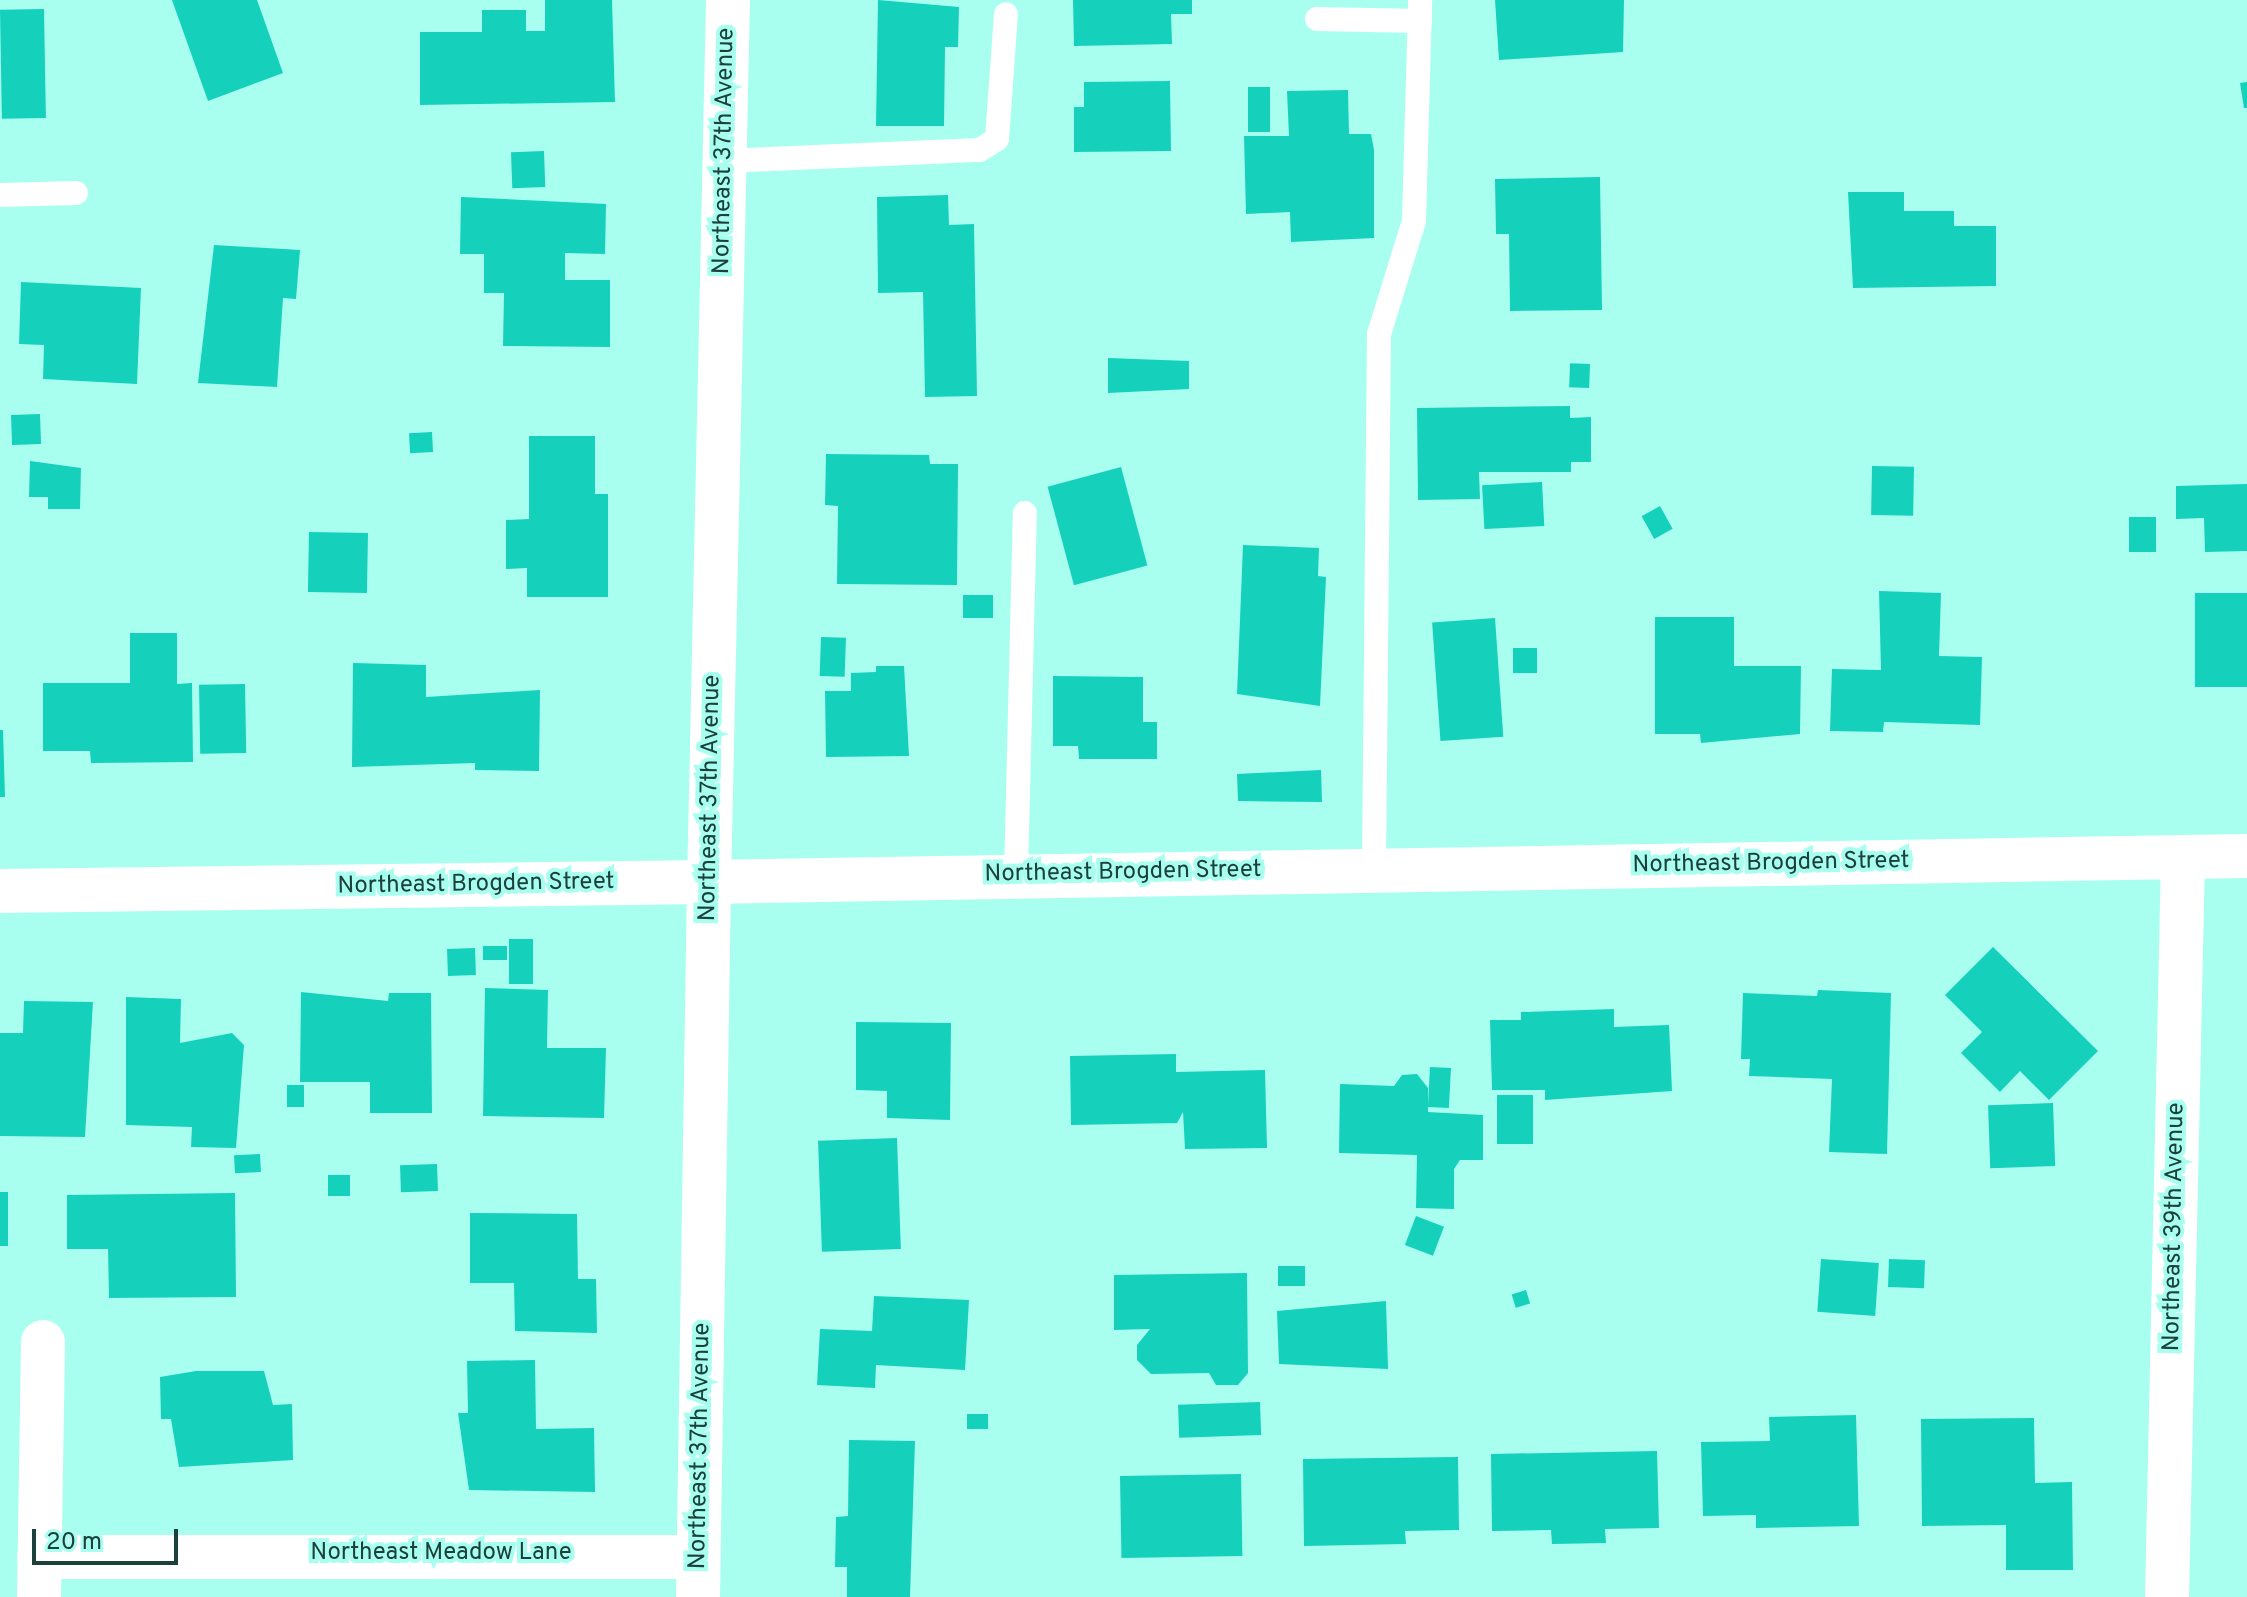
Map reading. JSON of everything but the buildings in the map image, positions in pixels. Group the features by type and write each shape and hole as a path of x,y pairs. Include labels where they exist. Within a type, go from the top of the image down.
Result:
{"street":[{"name":"Northeast 37th Avenue","path":"698,1577 728,0"},
{"name":"Northeast Brogden Street","path":"0,891 2247,856"},
{"name":"Northeast 39th Avenue","path":"2167,1597 2183,857"},
{"path":"39,1577 43,1342"},
{"name":"Northeast Meadow Lane","path":"39,1577 698,1577"}],"lane":[{"path":"1317,19 1420,10 1414,221 1379,334 1374,870"},
{"path":"725,161 980,150 997,139 1006,14"},
{"path":"0,195 76,193"},
{"path":"1016,875 1025,513"}]}
